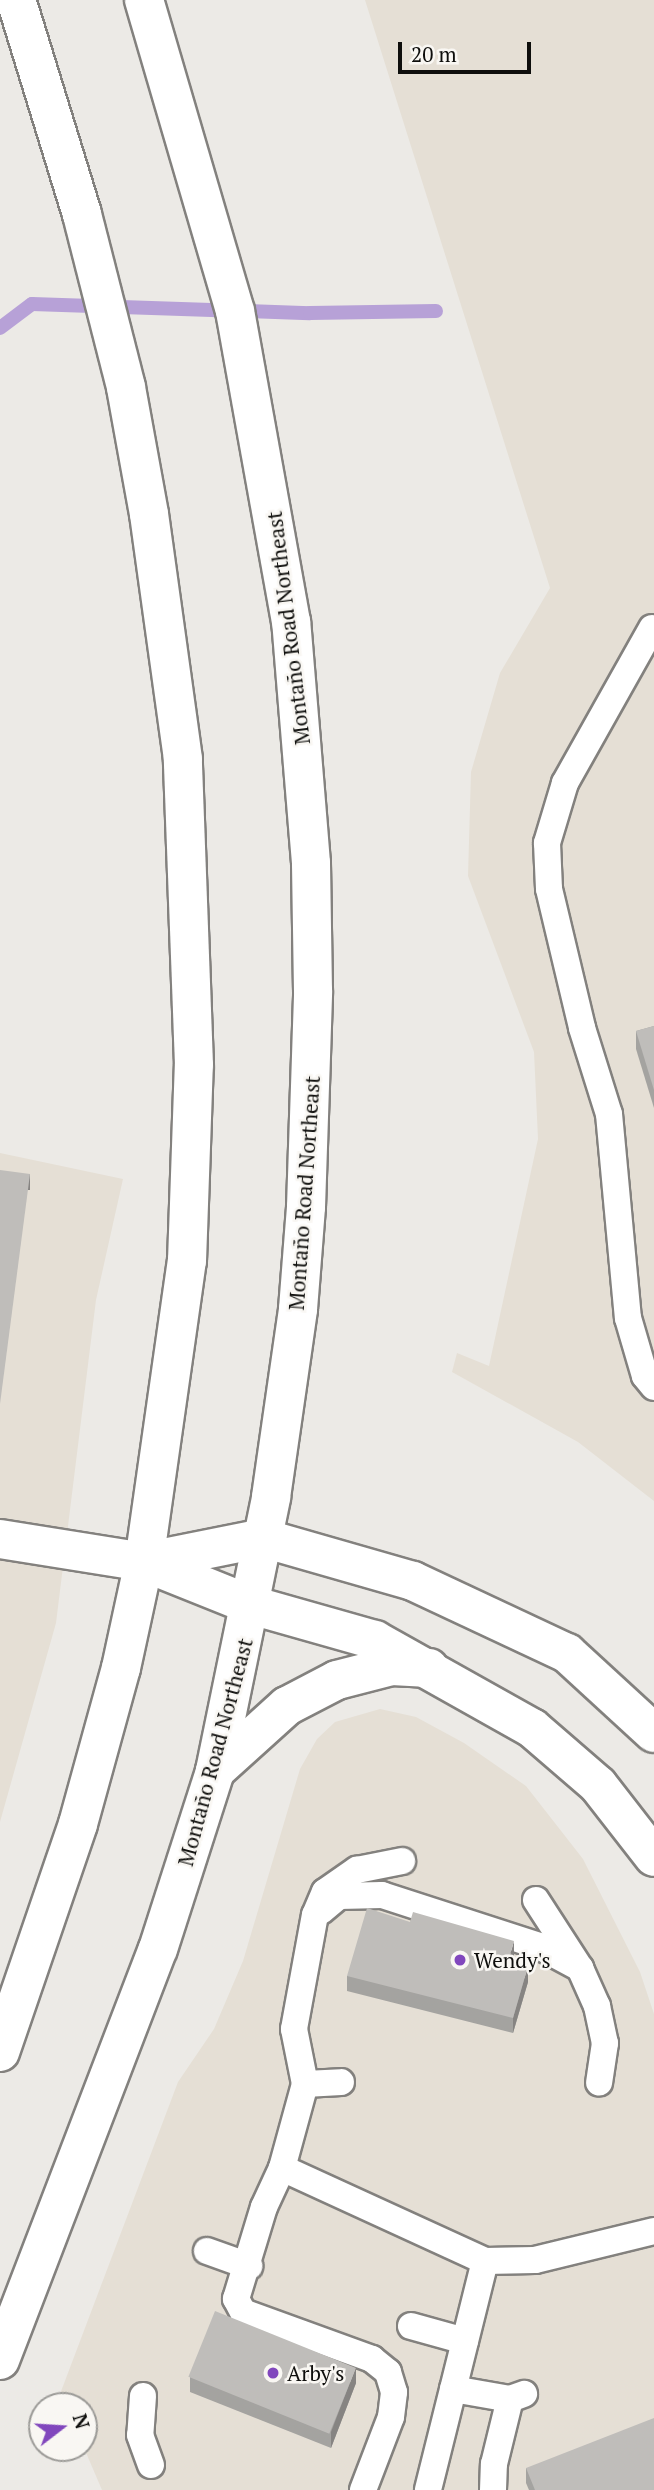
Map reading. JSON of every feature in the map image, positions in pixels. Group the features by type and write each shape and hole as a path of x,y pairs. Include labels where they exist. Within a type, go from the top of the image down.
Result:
{"main road":[{"path":"0,2052 82,1812 144,1562 162,1456 187,1261 194,1051 183,759 169,632 125,387 82,214 16,0"},
{"name":"Montaño Road Northeast","path":"0,2360 158,1949 215,1771 251,1605 298,1309 312,1096 311,863 291,622 254,402 213,228 144,0"},
{"path":"144,1562 263,1538 413,1581 567,1653 654,1733"},
{"path":"0,1539 144,1562 251,1605 375,1640 532,1728 598,1785 654,1857"},
{"path":"215,1771 277,1713 337,1680 393,1666 429,1668"}],"lane":[{"path":"652,628 565,783 547,844 549,889 582,1028 609,1114 628,1318 645,1376 654,1387"},
{"path":"363,2490 391,2417 394,2392 387,2372 372,2359 243,2312 237,2288 249,2266 264,2207 282,2168 305,2084 294,2029 315,1915 325,1892 357,1870 402,1861"},
{"path":"315,1915 339,1896 382,1895 539,1946 580,1968"},
{"path":"536,1900 580,1968 597,2006 605,2043 599,2083"},
{"path":"305,2084 341,2081"},
{"path":"282,2168 485,2261 535,2260 654,2231"},
{"path":"207,2251 249,2266"},
{"path":"428,2490 485,2261"},
{"path":"411,2326 465,2341"},
{"path":"453,2389 517,2397 494,2463 493,2490"},
{"path":"143,2396 140,2435 151,2465"}],"shaded area":[{"path":"365,0 654,0 654,1501 578,1442 452,1372 457,1353 489,1366 538,1139 534,1052 468,876 471,772 500,673 550,588"},
{"path":"0,1153 123,1179 96,1300 56,1623 0,1822"},
{"path":"380,1709 416,1717 464,1743 526,1786 583,1859 640,1972 654,2014 654,2490 102,2490 90,2462 98,2462 98,2392 61,2392 178,2082 214,2029 243,1961 300,1769 317,1739 335,1722"}],"building":[{"path":"654,1026 654,1090 636,1031"},
{"path":"0,1170 30,1174 0,1404"},
{"path":"367,1908 410,1922 413,1912 514,1941 508,1962 528,1966 513,2018 347,1976"},
{"path":"215,2311 356,2368 329,2434 188,2377"},
{"path":"654,2418 654,2490 535,2490 526,2468"}],"waterway":[{"path":"0,328 32,304 310,313 436,311"}],"place":[{"name":"Wendy's","path":"460,1960"},
{"name":"Arby's","path":"273,2373"}]}
